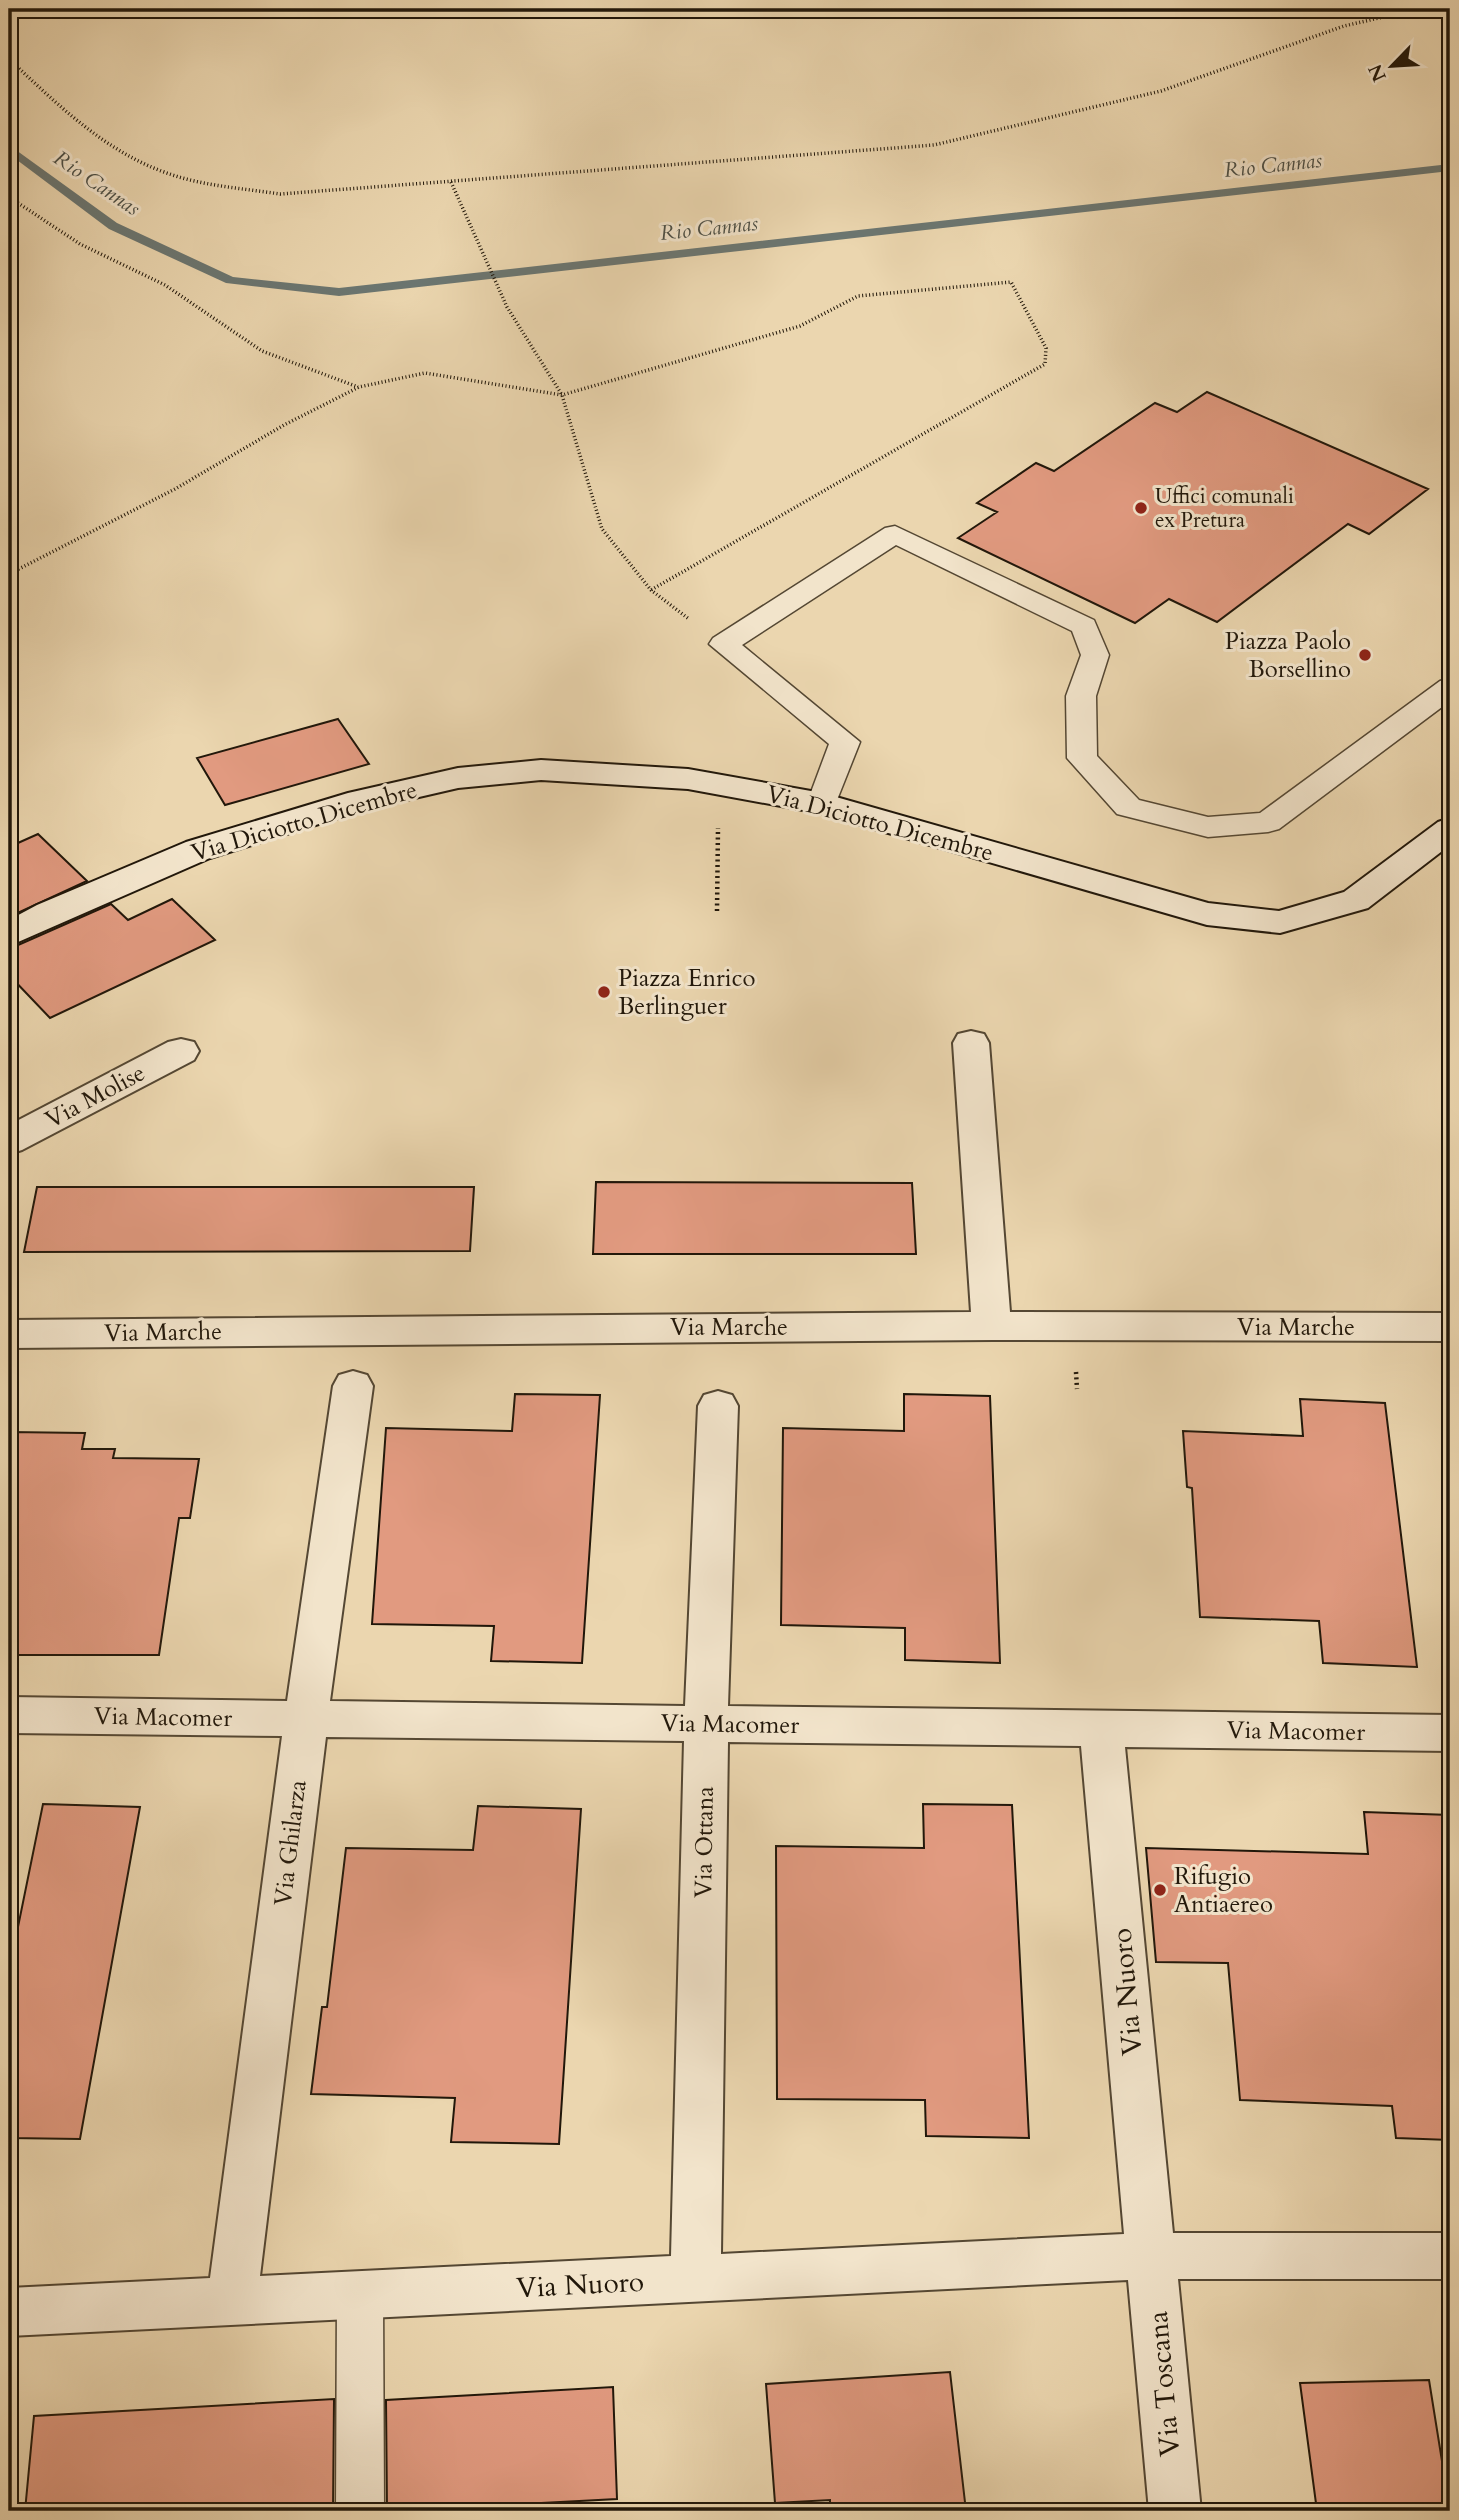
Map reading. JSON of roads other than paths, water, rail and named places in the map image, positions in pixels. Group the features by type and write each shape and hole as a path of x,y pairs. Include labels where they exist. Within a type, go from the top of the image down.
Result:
{"street":[{"name":"Via Diciotto Dicembre","path":"9,935 49,913 198,850 360,800 458,778 541,770 688,779 822,803 1207,914 1280,922 1356,900 1450,829"},
{"path":"971,1043 992,1326"},
{"name":"Via Molise","path":"9,1141 181,1051"},
{"name":"Via Marche","path":"9,1334 992,1326 1450,1327"},
{"name":"Via Ghilarza","path":"232,2300 306,1718 353,1386"},
{"name":"Via Ottana","path":"696,2278 706,1723 718,1406"},
{"name":"Via Macomer","path":"9,1715 1450,1733"},
{"name":"Via Nuoro","path":"1101,1728 1152,2256"},
{"name":"Via Nuoro","path":"9,2312 1152,2256 1450,2256"},
{"name":"Via Toscana","path":"1152,2256 1175,2511"}],"lane":[{"path":"822,803 845,742 723,644 895,534 1084,626 1095,655 1082,696 1082,758 1128,807 1208,827 1268,822 1450,687"},
{"path":"360,2294 360,2511"}],"waterway":[{"name":"Rio Cannas","path":"9,149 113,226 230,280 339,292 1450,168"}],"place":[{"name":"Uffici comunali ex Pretura","path":"1141,508"},
{"name":"Piazza Paolo Borsellino","path":"1365,655"},
{"name":"Piazza Enrico Berlinguer","path":"604,992"},
{"name":"Rifugio Antiaereo","path":"1160,1890"}]}
